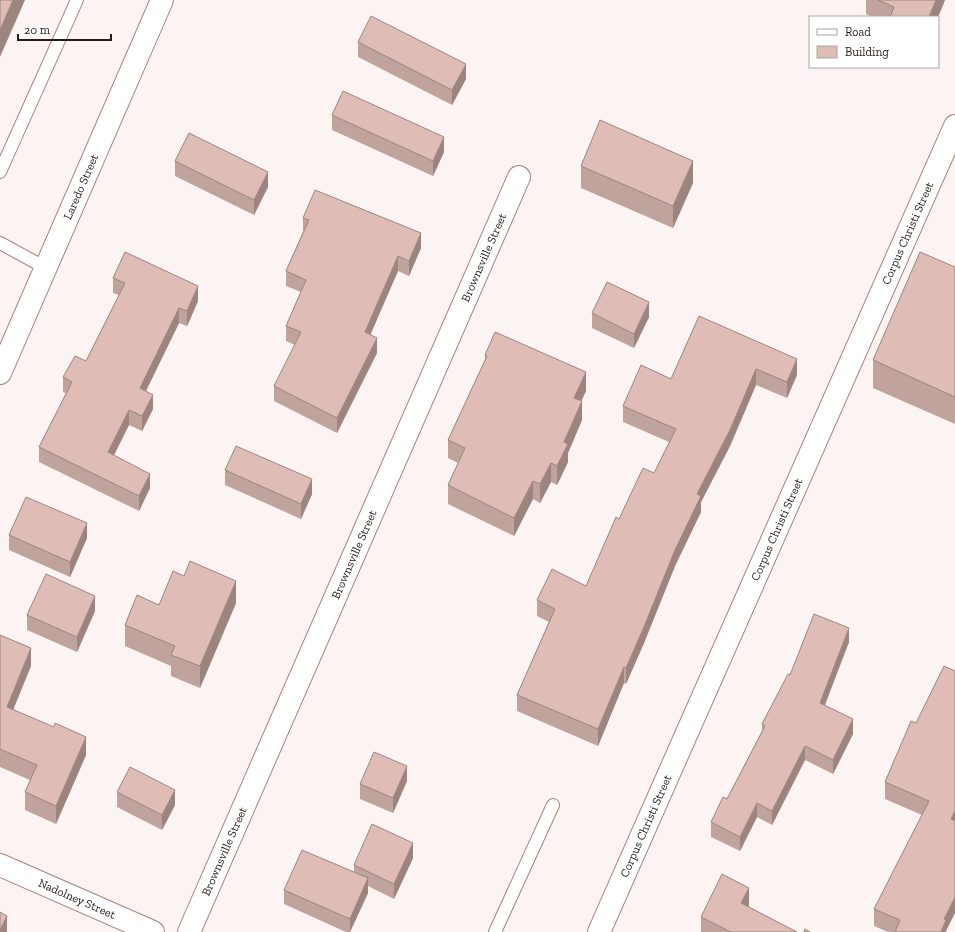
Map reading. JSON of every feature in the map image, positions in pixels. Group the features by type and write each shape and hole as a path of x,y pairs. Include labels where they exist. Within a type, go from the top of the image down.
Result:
{"street":[{"name":"Laredo Street","path":"0,373 162,0"},
{"name":"Corpus Christi Street","path":"598,932 955,126"},
{"name":"Brownsville Street","path":"189,932 519,177"},
{"name":"Nadolney Street","path":"0,865 153,932"}],"lane":[{"path":"0,172 77,0"},
{"path":"0,243 46,268"},
{"path":"495,932 553,805"}],"building":[{"path":"0,0 13,0 0,30"},
{"path":"878,0 936,0 929,16 890,16 894,7"},
{"path":"371,16 466,64 452,90 358,42"},
{"path":"343,91 444,137 433,161 332,115"},
{"path":"600,120 693,161 673,206 581,166"},
{"path":"189,133 268,172 254,200 175,161"},
{"path":"315,190 421,233 409,261 398,256 365,332 377,338 337,418 274,386 301,332 286,326 306,280 286,271 309,220 303,218"},
{"path":"125,252 198,286 187,311 179,308 140,388 153,395 142,416 129,410 108,452 150,474 139,496 39,447 72,382 63,377 75,356 86,361 125,283 113,278"},
{"path":"920,252 955,267 955,397 873,360"},
{"path":"607,282 649,302 634,334 592,313"},
{"path":"699,316 797,359 787,382 756,369 730,430 697,494 701,496 675,550 644,627 626,668 624,667 598,729 517,695 555,609 537,600 552,569 586,586 616,517 619,519 643,468 654,473 676,429 623,406 641,365 671,379"},
{"path":"495,332 586,372 574,398 582,401 564,442 568,444 557,466 551,463 540,484 533,481 514,518 448,485 465,448 448,440 487,356 485,355"},
{"path":"236,446 312,479 301,504 225,470"},
{"path":"26,497 87,523 70,562 9,535"},
{"path":"190,561 236,581 200,666 171,655 175,646 125,625 137,595 159,605 173,571 184,576"},
{"path":"46,574 95,596 77,637 27,615"},
{"path":"814,614 849,628 820,703 853,719 833,760 805,746 772,811 757,803 740,837 711,822 723,797 727,799 765,726 762,724 788,674 790,675"},
{"path":"0,635 31,648 7,707 54,727 55,723 86,737 56,806 25,792 37,765 0,749"},
{"path":"944,666 955,671 955,811 951,819 955,821 955,897 944,919 946,920 941,932 895,932 900,920 874,909 929,801 885,782 911,721 916,723"},
{"path":"374,752 407,766 393,798 360,784"},
{"path":"130,767 175,790 162,815 117,792"},
{"path":"372,824 413,843 394,884 354,865"},
{"path":"302,850 368,878 350,919 284,890"},
{"path":"722,874 749,888 741,903 797,932 731,932 701,917"},
{"path":"0,912 7,916 0,930"}]}
